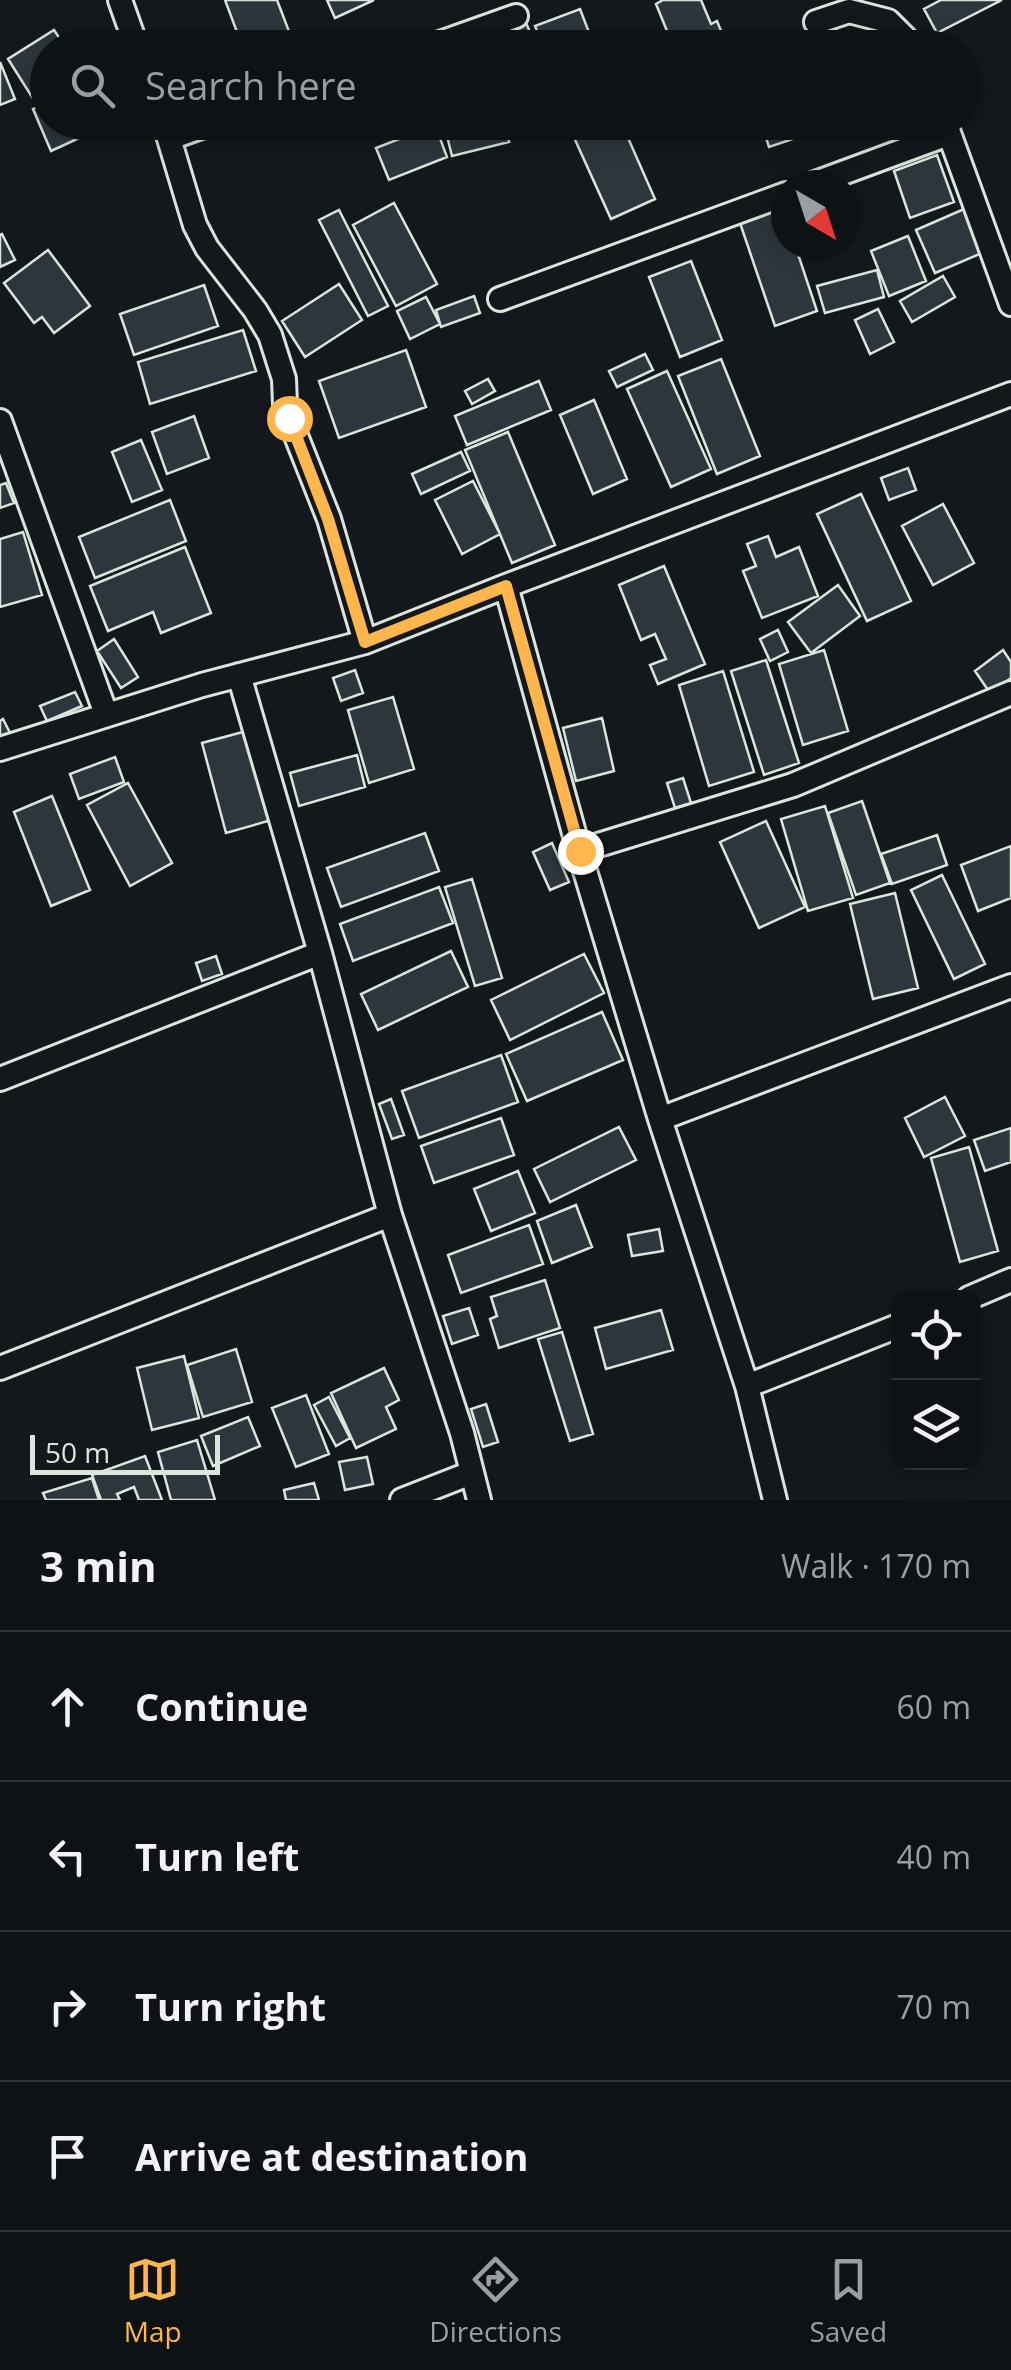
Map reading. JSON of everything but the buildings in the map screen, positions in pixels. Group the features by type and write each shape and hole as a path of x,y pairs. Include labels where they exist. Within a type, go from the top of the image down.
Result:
{"street":[{"path":"120,0 130,30"},
{"path":"816,22 849,12 888,22 896,30"},
{"path":"477,30 516,16"},
{"path":"170,140 195,225 270,335 284,380 289,418 328,519 365,642"},
{"path":"846,170 918,140"},
{"path":"951,140 1011,304"},
{"path":"500,299 771,200"},
{"path":"0,748 239,675 365,642 1011,394"},
{"path":"0,421 10,477 106,714"},
{"path":"506,586 660,1119 748,1386 775,1500"},
{"path":"239,675 320,953 390,1215 462,1433 479,1500"},
{"path":"580,851 793,784 1011,693"},
{"path":"0,1078 320,953"},
{"path":"660,1119 1011,986"},
{"path":"0,1368 390,1215"},
{"path":"981,1293 1011,1280"},
{"path":"748,1386 891,1329"},
{"path":"402,1500 471,1472"}],"route":[{"path":"289,418 328,519 365,642 506,586 580,851"}]}
